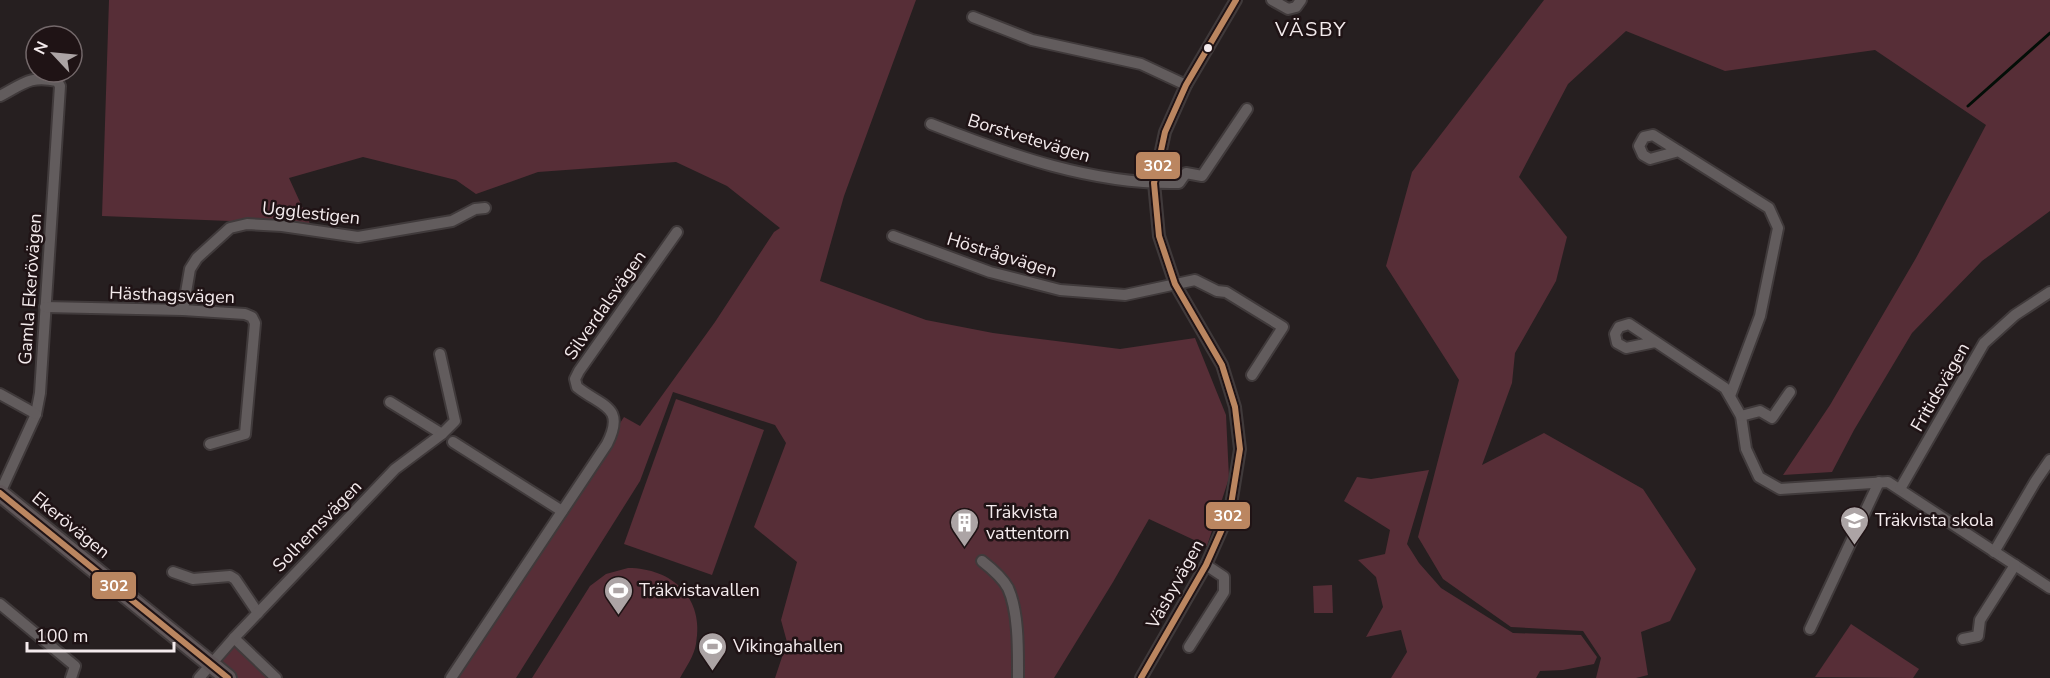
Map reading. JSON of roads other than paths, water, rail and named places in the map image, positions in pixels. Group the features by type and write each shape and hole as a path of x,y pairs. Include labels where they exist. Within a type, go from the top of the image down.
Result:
{"main road":[{"name":"Ekerövägen","path":"0,493 228,678"}],"street":[{"name":"Väsbyvägen","path":"1141,678 1206,565 1230,511 1240,449 1235,407 1222,366 1175,284 1159,236 1154,183 1165,132 1186,86 1236,0"},
{"path":"1272,0 1288,9 1296,7 1301,0"},
{"path":"973,18 1032,40 1141,64 1186,86"},
{"name":"Gamla Ekerövägen","path":"0,96 30,80 41,78 57,81 60,86 40,393 36,414 0,493"},
{"name":"Borstvetevägen","path":"931,124 997,149 1072,171 1154,183 1179,183 1186,173 1202,176 1247,109"},
{"path":"1679,151 1769,208 1778,228 1760,316 1730,396"},
{"name":"Ugglestigen","path":"183,310 190,270 197,258 230,228 246,224 282,226 358,237 452,221 475,209 485,208"},
{"name":"Silverdalsvägen","path":"451,678 614,429 614,419 609,408 577,387 575,379 677,232"},
{"name":"Höstrågvägen","path":"892,236 990,272 1060,290 1125,295 1195,280 1217,291 1226,292 1282,327 1252,375"},
{"name":"Fritidsvägen","path":"1900,489 1984,343 2015,315 2050,292"},
{"name":"Hästhagsvägen","path":"45,307 183,310 245,314 252,317 255,323 244,434 210,444"},
{"path":"1655,342 1725,388 1741,416 1746,449 1759,477 1780,489 1888,482 2050,588"},
{"name":"Solhemsvägen","path":"199,678 234,638 395,469 442,434 455,421 440,354"},
{"path":"1741,416 1760,411 1772,418 1790,392"},
{"path":"0,394 16,405 36,414"},
{"path":"390,402 442,434"},
{"path":"453,442 562,511"},
{"path":"1994,552 2050,460"},
{"path":"1810,629 1879,482"},
{"path":"982,561 995,571 1008,588 1014,609 1018,678"},
{"path":"1189,647 1224,592 1224,577 1206,565"},
{"path":"1963,639 1978,636 1980,620 2015,565"},
{"path":"173,572 194,579 230,576 235,579 258,613"},
{"path":"0,604 75,666 71,678"},
{"path":"234,638 276,678"}],"waterway":[{"path":"1968,106 2050,33"}],"place":[{"name":"Träkvista skola","path":"1854,546"},
{"name":"Träkvista vattentorn","path":"965,548"},
{"name":"Träkvistavallen","path":"618,616"},
{"name":"Vikingahallen","path":"712,672"}],"district":[{"name":"VÄSBY","path":"1311,29"}]}
